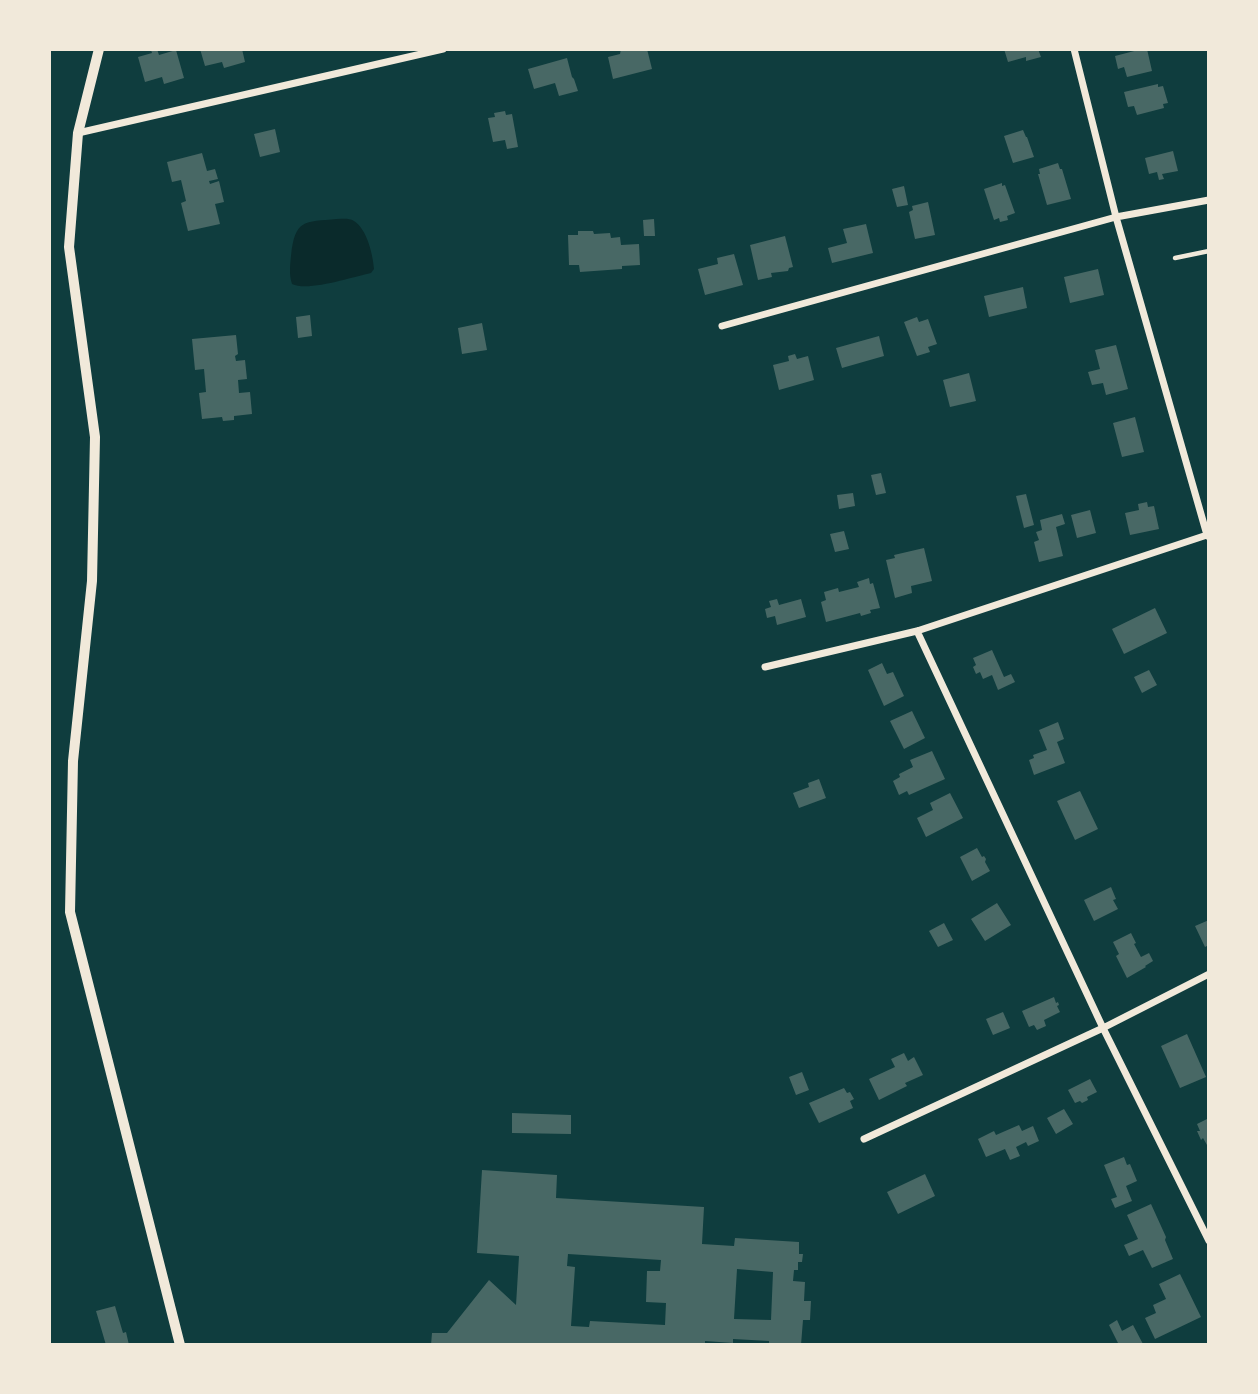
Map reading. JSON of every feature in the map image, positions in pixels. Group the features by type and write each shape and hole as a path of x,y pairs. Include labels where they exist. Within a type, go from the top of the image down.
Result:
{"street":[{"path":"99,49 78,133 69,247 95,437 92,581 73,761 70,912 180,1345"},
{"path":"78,133 443,49"},
{"path":"765,667 917,631 1208,536 1116,217 1074,49"},
{"path":"722,326 1116,217 1209,200"},
{"path":"917,631 1103,1028 1209,1241"},
{"path":"864,1139 1103,1028 1209,974"}],"lane":[{"path":"1175,258 1209,251"}],"water":[{"path":"346,219 359,225 366,236 374,269 371,273 319,285 292,284 291,256 295,235 299,229 309,222"}],"building":[{"path":"157,49 159,55 176,50 184,78 164,84 162,77 145,82 138,57"},
{"path":"200,49 242,49 245,62 224,68 222,62 205,66"},
{"path":"621,49 647,49 652,69 613,79 608,57 620,54"},
{"path":"1004,49 1038,49 1041,57 1026,61 1026,57 1008,62"},
{"path":"1147,49 1152,71 1127,77 1124,67 1118,69 1115,56"},
{"path":"567,58 578,91 559,96 555,83 534,89 528,69"},
{"path":"1158,84 1158,87 1163,86 1168,103 1163,104 1164,108 1137,115 1134,106 1128,107 1124,92"},
{"path":"505,111 506,115 512,114 518,147 507,149 505,140 493,142 488,118 495,117 494,113"},
{"path":"275,129 280,152 260,157 254,134"},
{"path":"1023,130 1034,157 1013,163 1004,136"},
{"path":"1173,151 1178,171 1162,174 1164,179 1159,180 1157,172 1149,174 1145,158"},
{"path":"202,153 207,171 215,169 218,179 209,181 210,184 219,181 224,202 215,204 220,224 188,231 181,203 186,201 181,180 172,182 167,162"},
{"path":"1058,163 1071,199 1047,205 1039,169"},
{"path":"1002,183 1015,213 1007,216 1008,220 1000,222 999,218 994,220 984,189"},
{"path":"904,186 908,205 897,207 892,189"},
{"path":"928,202 935,235 915,239 909,212 913,210 912,206"},
{"path":"654,219 655,236 644,236 643,220"},
{"path":"866,224 873,253 832,263 828,248 847,243 843,229"},
{"path":"578,231 610,233 611,238 620,237 621,245 639,244 640,265 580,272 579,265 569,265 568,235 578,235"},
{"path":"785,236 793,267 758,280 750,245"},
{"path":"734,254 743,285 705,295 698,269 718,264 717,258"},
{"path":"1098,269 1104,295 1070,303 1064,277"},
{"path":"1023,287 1027,308 989,317 984,296"},
{"path":"310,315 312,336 298,338 296,317"},
{"path":"917,317 919,322 928,319 937,344 928,347 930,352 917,356 904,322"},
{"path":"482,323 487,350 462,354 458,328"},
{"path":"236,335 236,361 245,360 247,379 238,380 239,393 250,392 252,414 234,416 234,420 223,421 222,417 202,419 199,393 206,392 204,369 195,370 192,339"},
{"path":"879,336 884,356 842,368 836,348"},
{"path":"1116,345 1128,389 1106,395 1103,383 1092,385 1088,372 1100,369 1095,350"},
{"path":"795,354 797,359 808,356 814,380 779,390 773,365 789,361 788,356"},
{"path":"969,373 976,401 950,407 943,380"},
{"path":"1135,417 1144,452 1122,457 1113,423"},
{"path":"881,473 886,493 876,495 871,475"},
{"path":"853,493 855,506 839,509 837,495"},
{"path":"1026,494 1034,525 1024,528 1016,496"},
{"path":"1147,502 1148,507 1154,506 1159,529 1130,535 1125,513 1139,510 1138,504"},
{"path":"1090,510 1096,533 1077,538 1071,515"},
{"path":"1062,514 1065,524 1056,527 1063,556 1039,562 1034,542 1039,540 1036,532 1042,530 1040,520"},
{"path":"844,531 849,549 835,552 830,534"},
{"path":"924,548 932,581 911,586 912,593 895,598 886,560 895,558 894,555"},
{"path":"869,578 880,608 861,616 860,613 826,622 821,602 826,600 824,592 838,588 839,592 859,587 857,582"},
{"path":"777,599 779,605 801,599 806,617 777,625 775,616 767,618 765,609 771,607 769,601"},
{"path":"1155,608 1167,633 1124,654 1112,629"},
{"path":"992,650 1004,677 1011,674 1015,682 998,690 992,675 983,679 980,672 976,674 973,667 976,665 973,658"},
{"path":"882,663 887,674 893,672 904,696 884,706 868,670"},
{"path":"1149,670 1157,685 1142,693 1134,677"},
{"path":"912,711 925,738 904,749 890,721"},
{"path":"1058,722 1064,739 1057,742 1065,763 1034,775 1029,760 1034,758 1033,755 1047,750 1039,730"},
{"path":"932,751 945,779 909,795 907,791 899,795 893,781 900,777 899,774 913,767 910,760"},
{"path":"819,779 826,798 799,808 793,793 809,787 808,783"},
{"path":"1080,791 1098,829 1075,840 1057,801"},
{"path":"950,793 963,818 926,837 917,818 933,810 930,803"},
{"path":"977,848 986,859 990,871 972,881 960,857"},
{"path":"1111,887 1118,909 1094,921 1084,900"},
{"path":"997,903 1011,925 985,941 971,919"},
{"path":"1209,920 1209,945 1205,947 1195,926"},
{"path":"944,923 953,940 938,947 929,931"},
{"path":"1131,933 1141,957 1149,953 1153,961 1127,978 1116,956 1119,954 1113,942"},
{"path":"1054,997 1060,1012 1044,1020 1046,1026 1037,1030 1034,1025 1029,1027 1022,1011"},
{"path":"1003,1012 1010,1028 993,1035 986,1019"},
{"path":"1187,1034 1206,1077 1180,1088 1161,1046"},
{"path":"904,1053 908,1061 914,1057 923,1075 879,1100 869,1079 895,1067 891,1059"},
{"path":"802,1072 809,1090 796,1095 789,1077"},
{"path":"1090,1079 1097,1092 1082,1103 1075,1103 1068,1090"},
{"path":"844,1088 854,1099 850,1101 853,1108 819,1123 809,1103"},
{"path":"1064,1109 1073,1124 1056,1134 1047,1118"},
{"path":"512,1113 571,1115 571,1134 512,1133"},
{"path":"1209,1118 1207,1145 1203,1138 1201,1140 1197,1124"},
{"path":"1019,1125 1022,1131 1033,1126 1039,1141 1028,1146 1026,1142 1016,1147 1020,1156 1010,1160 1005,1149 986,1157 978,1139 994,1131 996,1135"},
{"path":"1124,1157 1137,1181 1126,1186 1132,1201 1115,1208 1111,1199 1117,1197 1104,1165"},
{"path":"482,1170 557,1175 556,1198 704,1207 702,1244 734,1246 735,1238 799,1242 799,1254 803,1254 802,1262 798,1262 798,1270 794,1270 793,1281 805,1282 804,1301 811,1301 810,1320 803,1320 801,1345 733,1339 733,1343 705,1341 705,1345 431,1345 432,1333 447,1333 489,1280 516,1305 519,1256 477,1253","holes":["568,1254 661,1260 660,1271 647,1271 646,1302 666,1303 665,1325 590,1321 589,1327 571,1326 575,1267 567,1266","737,1269 773,1272 771,1320 734,1319"]},
{"path":"925,1174 935,1196 898,1214 887,1192"},
{"path":"1151,1204 1173,1259 1152,1268 1143,1250 1129,1256 1124,1245 1138,1239 1127,1215"},
{"path":"1180,1274 1201,1317 1155,1339 1145,1318 1156,1313 1153,1305 1166,1299 1159,1284"},
{"path":"115,1306 129,1345 106,1345 96,1311"},
{"path":"1117,1320 1122,1331 1133,1325 1143,1344 1119,1345 1109,1325"}]}
